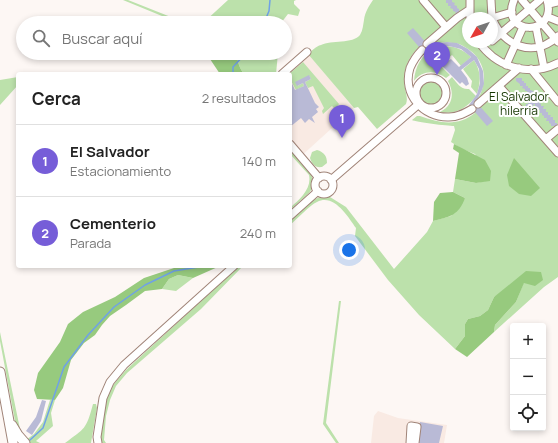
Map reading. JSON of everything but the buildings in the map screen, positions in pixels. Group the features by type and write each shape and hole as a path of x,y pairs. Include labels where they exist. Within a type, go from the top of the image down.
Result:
{"main road":[{"path":"0,372 14,443"},
{"path":"8,416 25,443"}],"street":[{"path":"423,0 446,27"},
{"path":"428,44 446,27 469,10 470,0"},
{"path":"491,0 492,12"},
{"path":"498,30 500,34 515,45 527,48 540,47 557,39 539,26 523,27 516,21 512,12 512,0"},
{"path":"522,0 530,9 539,26 540,47 544,68"},
{"path":"500,34 540,0"},
{"path":"539,26 548,17 548,2 558,2"},
{"path":"498,16 512,12"},
{"path":"548,17 558,21"},
{"path":"506,65 523,27"},
{"path":"484,48 494,58 506,65 519,68 531,70 544,68 558,62"},
{"path":"422,50 413,62 409,76 411,92 419,104 431,113 444,117 459,116 475,107 519,68"},
{"path":"284,72 307,52"},
{"path":"531,70 558,102"},
{"path":"427,78 432,78 442,83 446,94 440,105 429,108 419,104 416,97 416,91 421,81 427,78"},
{"path":"499,86 558,154"},
{"path":"331,180 419,104"},
{"path":"546,139 558,129"},
{"path":"292,146 319,178"},
{"path":"325,176 331,180 333,185 329,193 323,194 318,191 316,184 319,178 325,176"},
{"path":"292,214 318,191"},
{"path":"96,441 103,398 110,382 124,365 232,268"},
{"path":"410,443 412,426 417,427 415,443"}],"shaded area":[{"path":"305,50 354,108 299,158 292,150 292,72 281,72"},
{"path":"378,411 398,418 447,425 444,443 371,443 374,416"}],"green space":[{"path":"123,0 128,0 168,16 162,16"},
{"path":"228,0 296,0 294,1 294,4 300,10 298,16 288,14 286,16 211,16"},
{"name":"El Salvador hilerria","path":"373,0 558,0 558,277 544,287 494,332 495,325 516,302 524,282 541,272 494,297 488,310 480,316 468,319 465,324 465,336 455,349 419,315 388,280 355,236 356,228 345,213 335,203 323,200 317,202 292,223 292,219 313,200 320,197 330,197 346,207 394,269 427,232 433,221 451,216 465,198 453,192 455,179 476,183 490,180 475,154 462,149 451,142 455,130 454,126 412,120 417,116 420,116 441,122 455,122 475,113 471,108 480,95 483,87 484,73 478,58 466,48 498,48 498,12 462,12 462,45 455,43 442,43 428,47 419,47 411,56 406,66 404,82 407,98 406,104 377,129 358,107 354,108 308,54 317,46 357,38 363,28 365,14"},
{"path":"442,46 458,48 471,57 461,66 452,55 447,59 437,47"},
{"path":"434,48 444,60 440,65 450,75 446,78 442,75 429,72 421,75 414,81 417,66 422,58"},
{"path":"211,60 238,60 242,72 219,72"},
{"path":"238,60 277,60 276,72 242,72"},
{"path":"474,60 480,76 477,94 471,87 472,81 463,69"},
{"path":"303,62 339,104 335,109 332,106 323,114 322,111 324,108 313,86 308,88 305,82 311,79 309,76 297,86 303,83 304,86 296,90 292,83 291,72"},
{"path":"16,77 16,87 0,105 0,80"},
{"path":"452,77 459,86 469,89 476,96 469,104 460,110 445,113 440,112 448,106 452,98 448,81"},
{"path":"431,81 439,85 443,93 439,101 431,105 423,101 419,93 423,85"},
{"path":"454,144 485,160 491,171 490,181 476,183 455,179 459,153 453,149"},
{"path":"292,150 304,163 313,181 309,193 292,208 292,206 307,189 309,185 309,175 292,156"},
{"path":"317,150 322,152 326,158 327,163 322,167 317,167 314,165 310,158 312,152"},
{"path":"514,158 540,188 531,196 519,194 509,186 507,175"},
{"path":"453,192 465,198 463,204 457,212 433,221 434,202 440,193"},
{"path":"174,268 216,268 193,278 178,275 169,279 162,289 145,291 110,316 95,335 84,343 71,360 63,388 55,400 37,399 34,390 38,373 60,342 68,324 83,312 115,297 144,278"},
{"path":"237,268 241,268 201,309 127,373 116,386 110,400 106,416 104,440 106,443 101,443 105,405 110,390 126,370"},
{"path":"526,271 541,272 543,280 535,286 524,283 516,302 495,325 494,332 467,357 455,349 465,336 465,324 468,319 480,316 488,310 494,297"},
{"path":"178,275 193,278 176,291 162,289 169,279"},
{"path":"339,301 341,301 326,423 339,443 336,443 323,424"},
{"path":"0,332 20,429 16,426 0,341"},
{"path":"50,400 55,400 51,413 53,426 36,441 40,443 30,443 26,440 34,434 43,422"},
{"path":"93,404 96,404 97,408 91,443 65,443 84,428"}],"waterway":[{"path":"267,16 270,0"},
{"path":"233,72 233,67 240,60"},
{"path":"30,440 43,428 64,367 88,335 114,307 145,285 174,271 193,268"}],"place":[{"name":"Cementerio","path":"437,75"},
{"name":"El Salvador","path":"342,138"}]}
